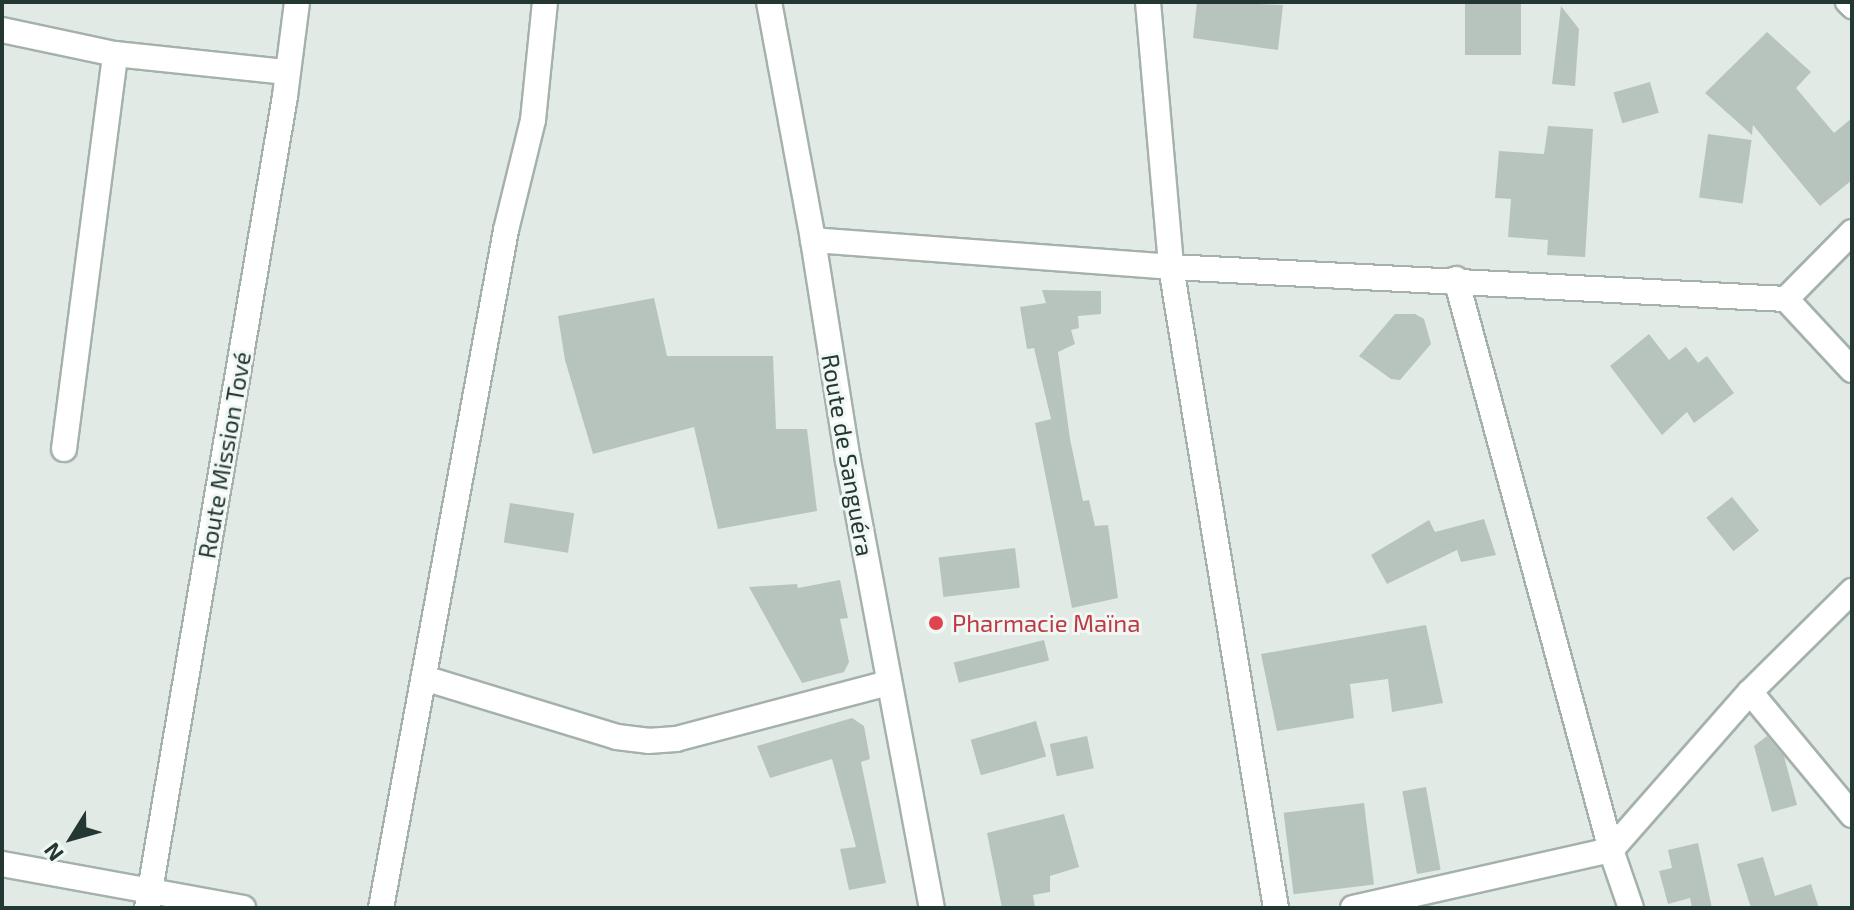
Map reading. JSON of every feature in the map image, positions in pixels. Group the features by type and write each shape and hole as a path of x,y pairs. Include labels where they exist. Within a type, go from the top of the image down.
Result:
{"street":[{"name":"Route Mission Tové","path":"149,900 297,2"},
{"path":"381,908 506,230 533,120 545,2"},
{"name":"Route de Sanguéra","path":"769,2 888,683 932,908"},
{"path":"1148,2 1171,267 1276,908"},
{"path":"2,30 115,54 287,72"},
{"path":"64,449 115,54"},
{"path":"1786,299 1852,232"},
{"path":"813,240 1171,267 1456,279 1786,299 1852,370"},
{"path":"1456,279 1611,850 1631,908"},
{"path":"1353,908 1611,850 1750,692 1852,591"},
{"path":"424,678 617,737 648,741 676,739 888,683"},
{"path":"1750,692 1852,815"},
{"path":"2,864 149,900 243,908"}],"building":[{"path":"1197,2 1283,5 1278,50 1193,38"},
{"path":"1465,2 1521,2 1521,55 1465,55"},
{"path":"1561,6 1579,29 1575,86 1552,84"},
{"path":"1767,32 1811,72 1796,88 1834,133 1852,118 1852,180 1820,206 1753,125 1752,135 1705,93"},
{"path":"1650,82 1659,113 1622,123 1613,92"},
{"path":"1548,126 1593,129 1585,257 1547,255 1548,240 1508,237 1511,199 1495,198 1499,151 1544,154"},
{"path":"1708,134 1752,140 1743,204 1699,197"},
{"path":"1042,290 1101,291 1101,314 1078,316 1079,328 1071,330 1075,344 1058,352 1070,439 1083,501 1089,500 1095,526 1108,525 1118,598 1072,608 1035,423 1051,419 1034,348 1027,349 1020,307 1046,303"},
{"path":"654,298 667,356 773,356 776,429 807,429 817,511 718,529 694,427 593,454 565,360 558,316"},
{"path":"1395,314 1415,314 1424,319 1431,344 1400,380 1391,379 1359,356"},
{"path":"1649,334 1669,360 1686,347 1698,363 1707,356 1734,393 1694,423 1687,412 1662,435 1610,366"},
{"path":"1732,497 1759,530 1733,551 1706,518"},
{"path":"510,503 574,513 568,553 504,543"},
{"path":"1484,519 1496,555 1461,562 1457,550 1387,584 1371,555 1429,520 1435,532"},
{"path":"1015,548 1020,588 943,597 939,557"},
{"path":"840,580 848,618 840,619 849,662 844,672 802,683 749,587 797,584 798,588"},
{"path":"1426,625 1443,703 1392,712 1388,679 1350,684 1354,718 1277,731 1261,654"},
{"path":"1044,640 1049,660 959,683 954,662"},
{"path":"852,718 864,726 870,759 861,762 886,883 849,890 840,849 856,847 832,759 770,778 757,746"},
{"path":"1036,721 1046,757 981,775 971,740"},
{"path":"1087,736 1094,768 1057,776 1050,744"},
{"path":"1767,736 1784,756 1797,805 1772,812 1754,746"},
{"path":"1426,787 1441,870 1417,874 1402,791"},
{"path":"1364,803 1374,884 1294,894 1284,813"},
{"path":"1064,814 1079,867 1050,876 1050,892 1033,895 1035,908 1002,908 987,833"},
{"path":"1698,843 1712,908 1692,908 1690,898 1668,904 1659,871 1672,868 1668,850"},
{"path":"1763,857 1775,896 1811,884 1819,908 1751,908 1737,864"}],"place":[{"name":"Pharmacie Maïna","path":"936,623"}]}
